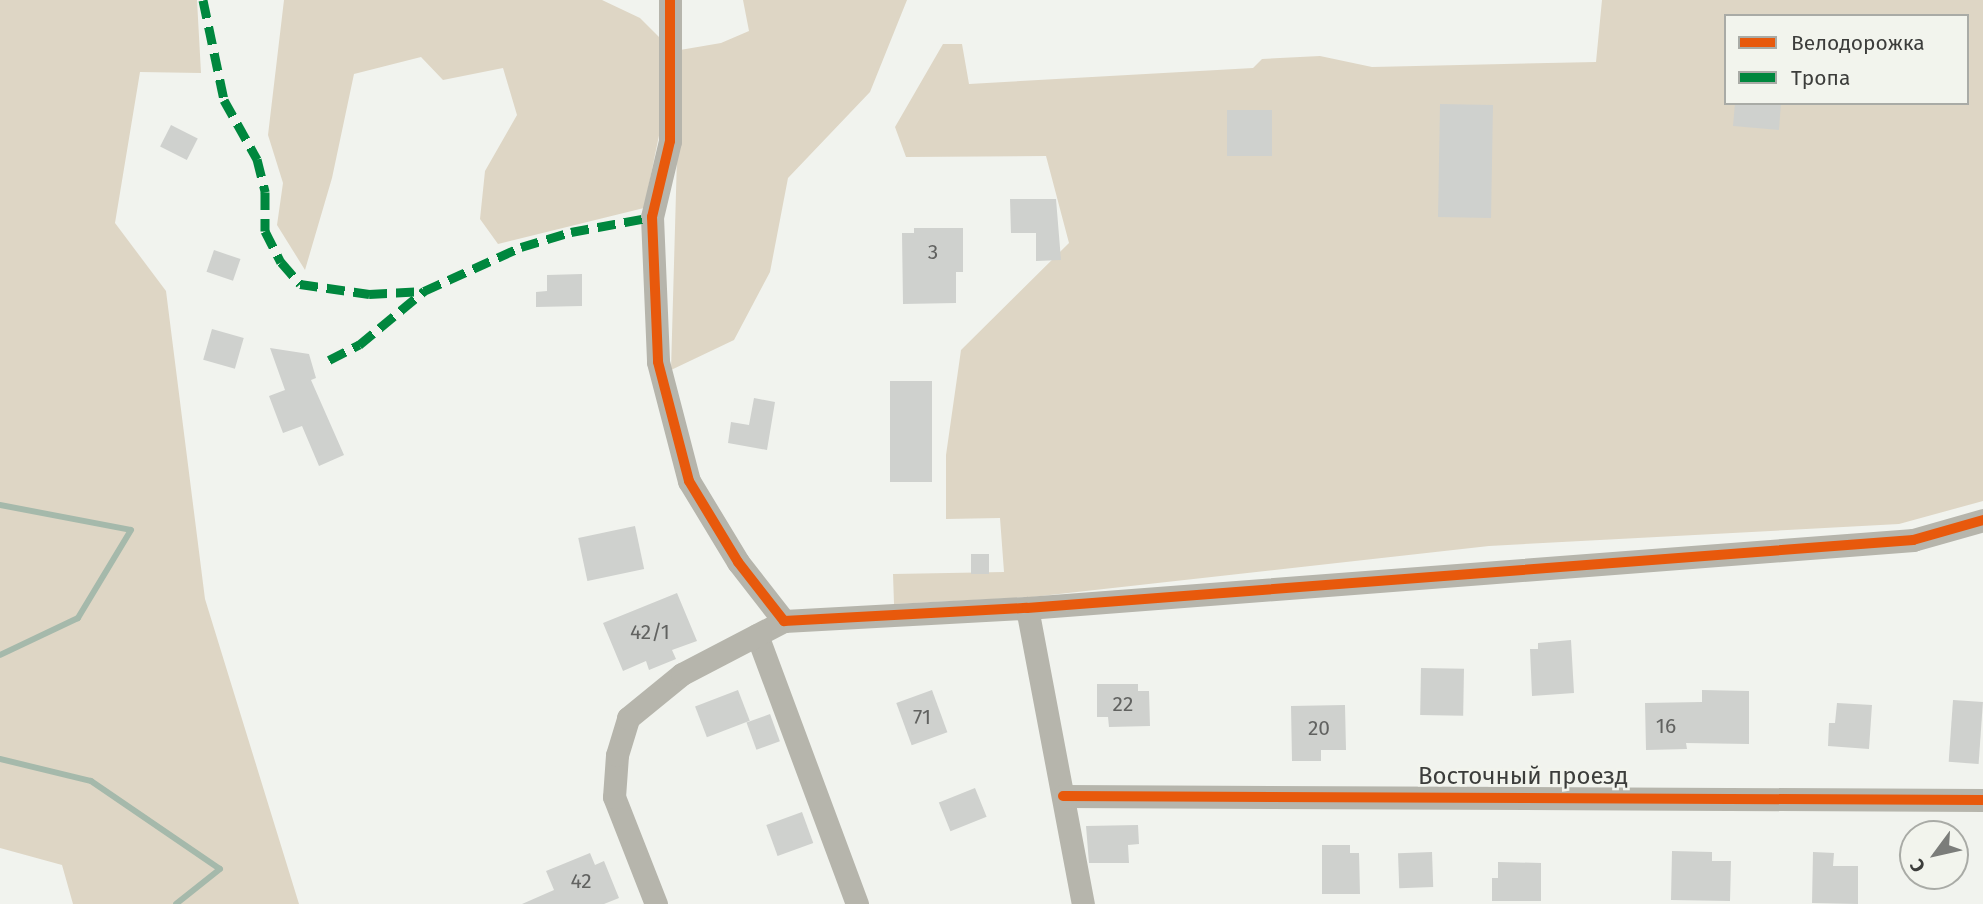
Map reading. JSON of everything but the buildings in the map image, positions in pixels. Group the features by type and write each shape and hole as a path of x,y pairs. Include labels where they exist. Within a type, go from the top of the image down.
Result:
{"street":[{"path":"670,0 670,141 652,217 658,362 689,481 738,562 784,621"},
{"path":"656,904 614,797 617,755 628,718 682,674 784,621 1027,608 1913,540 1983,520"},
{"path":"1027,608 1083,904"},
{"path":"757,635 857,904"},
{"name":"Восточный проезд","path":"1063,796 1983,800"}],"shaded area":[{"path":"0,0 197,0 201,73 140,72 115,223 166,291 205,599 299,904 73,904 62,865 0,848"},
{"path":"284,0 602,0 640,18 662,40 661,126 644,208 498,244 480,219 485,171 517,115 503,68 443,80 421,57 354,74 332,178 305,270 277,225 283,183 268,135"},
{"path":"743,0 907,0 870,92 788,178 770,272 734,340 671,370 680,50 721,43 749,31"},
{"path":"1602,0 1983,0 1983,501 1899,524 1489,546 1032,597 894,604 893,574 1004,572 1000,518 946,519 946,455 961,350 1069,243 1046,156 906,157 895,127 943,44 962,44 969,84 1253,68 1262,59 1320,56 1372,67 1596,62"}],"waterway":[{"path":"0,505 131,530 78,618 0,655"},
{"path":"0,759 91,781 220,869 176,904"}],"marked path":[{"path":"203,0 224,100 257,159 265,192 265,231 281,262 300,284 369,294 424,291 521,247 571,232 652,217"},
{"path":"329,360 359,345 424,291"}],"cycle path":[{"path":"670,0 670,141 652,217 658,362 689,481 738,562 784,621 1027,608 1913,540 1983,520"},
{"path":"1063,796 1983,800"}]}
